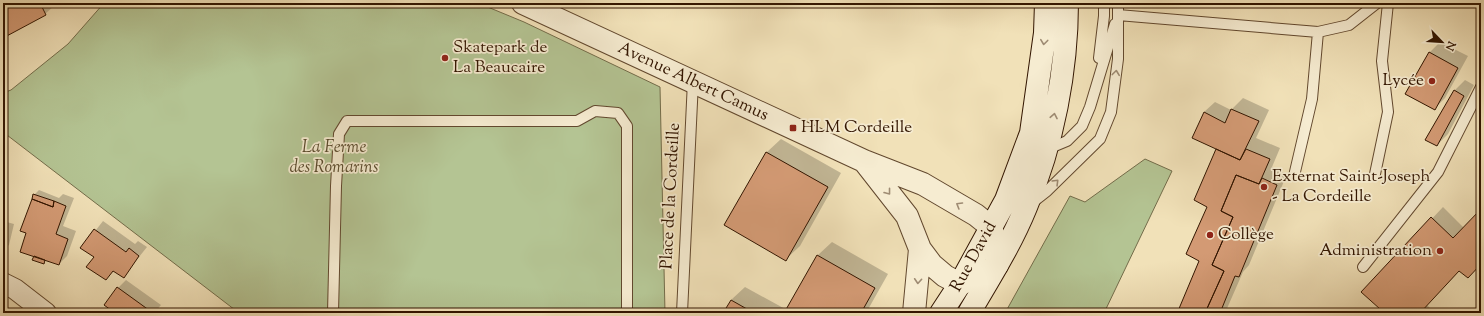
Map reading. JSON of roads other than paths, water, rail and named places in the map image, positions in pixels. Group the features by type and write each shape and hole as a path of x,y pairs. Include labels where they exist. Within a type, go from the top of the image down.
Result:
{"street":[{"name":"Avenue Albert Camus","path":"523,3 864,161 923,184 976,215 991,228"},
{"path":"1040,140 1046,3"},
{"path":"1040,140 1067,33 1067,3"},
{"name":"Rue David","path":"941,313 960,284 1040,140"},
{"name":"Rue David","path":"968,313 997,265 1026,207 1040,140"},
{"name":"Avenue Albert Camus","path":"864,161 907,216 920,249 940,272 960,284"},
{"path":"960,284 977,278 997,265 996,244 991,228"},
{"name":"Avenue Albert Camus","path":"914,313 920,249"},
{"path":"3,283 15,288 46,313"}],"lane":[{"path":"1096,84 1104,16 1104,3"},
{"path":"1026,207 1047,191 1100,139 1111,112 1118,59 1118,3"},
{"path":"1118,15 1318,32 1349,25 1377,3"},
{"path":"1375,174 1388,112 1382,61 1388,3"},
{"path":"1040,140 1067,141 1082,126 1090,107 1118,15"},
{"path":"1294,176 1312,99 1318,32"},
{"name":"Place de la Cordeille","path":"682,313 692,81"},
{"path":"1363,267 1438,172 1481,87"},
{"path":"334,313 336,186 339,134 347,120 577,121 595,111 618,113 627,126 627,313"}],"place":[{"name":"Skatepark de La Beaucaire","path":"445,58"},
{"name":"Lycée","path":"1432,81"},
{"name":"HLM Cordeille","path":"793,128"},
{"name":"Externat Saint-Joseph - La Cordeille","path":"1264,187"},
{"name":"Collège","path":"1210,235"},
{"name":"Administration","path":"1440,251"}],"park label":[{"name":"La Ferme des Romarins","path":"334,158"}]}
